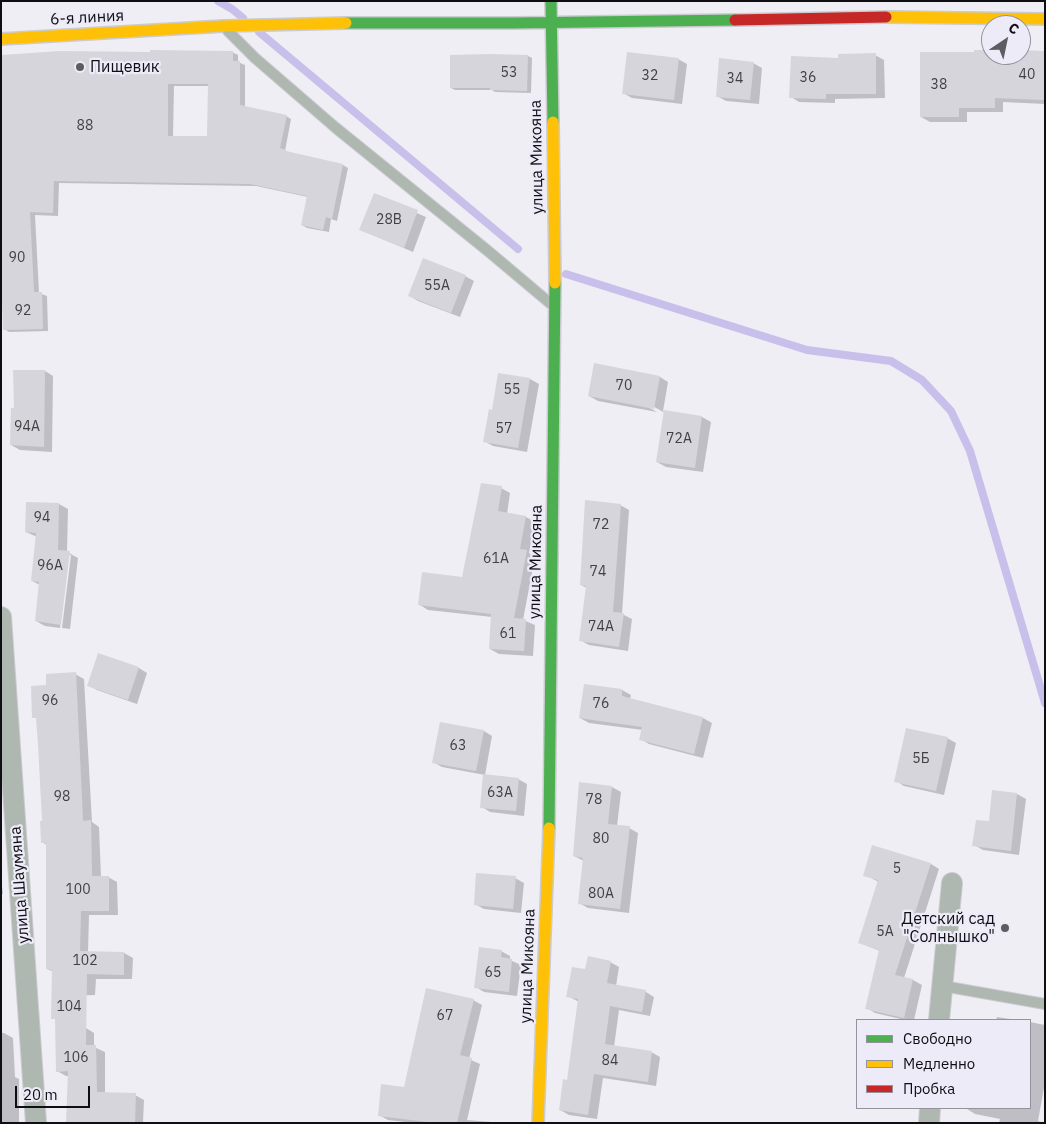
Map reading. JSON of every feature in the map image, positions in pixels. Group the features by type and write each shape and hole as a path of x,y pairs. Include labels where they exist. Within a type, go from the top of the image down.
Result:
{"street":[{"name":"улица Микояна","path":"538,1123 549,842 555,308 551,1"},
{"name":"6-я линия","path":"1,39 224,26 314,23 552,22 901,9 1045,19"},
{"name":"улица Шаумяна","path":"1,617 36,1123"},
{"path":"940,1019 952,883"},
{"path":"929,1123 930,1109"}],"lane":[{"path":"224,26 255,58 307,103 555,308"},
{"path":"943,986 1045,1004"}],"building":[{"path":"150,50 233,51 233,61 240,61 240,105 287,115 280,148 343,164 332,219 326,217 323,230 301,225 307,196 250,184 54,181 53,213 30,212 34,292 42,292 43,329 3,330 1,277 1,55 60,51 150,52","holes":["168,84 208,84 207,136 168,136"]},
{"path":"974,50 981,50 981,65 1031,65 1031,50 1045,51 1045,100 995,98 995,108 959,108 959,117 920,117 920,52 974,52"},
{"path":"627,52 679,58 674,100 622,94"},
{"path":"876,53 876,94 826,94 826,99 789,98 791,56 838,58 838,54"},
{"path":"450,55 528,55 527,91 490,90 490,88 450,88"},
{"path":"719,58 754,62 750,100 716,97"},
{"path":"374,193 418,210 404,248 359,230"},
{"path":"423,258 466,275 451,313 408,296"},
{"path":"594,363 660,376 654,409 588,396"},
{"path":"13,370 45,370 44,447 10,445 11,408 14,408"},
{"path":"498,373 530,378 518,448 483,442 489,409 492,410"},
{"path":"664,410 702,416 695,468 656,462"},
{"path":"481,483 502,486 498,511 526,516 520,549 527,550 514,618 526,619 524,651 489,649 491,614 418,605 422,572 462,577"},
{"path":"585,500 621,504 613,612 624,613 619,647 579,641 586,586 580,585"},
{"path":"26,502 59,503 58,550 70,551 61,625 35,621 39,582 31,581 36,533 25,532"},
{"path":"98,653 139,667 128,700 87,686"},
{"path":"76,672 83,821 91,820 92,876 109,876 109,911 81,911 80,951 124,952 124,975 87,974 86,1045 96,1045 97,1092 136,1093 135,1123 66,1123 68,1071 56,1072 55,1019 51,1019 52,970 46,969 46,843 41,843 40,821 42,821 38,744 36,718 32,718 31,686 46,685 46,674"},
{"path":"584,684 622,689 622,696 703,717 694,754 639,740 642,727 579,718"},
{"path":"440,722 484,730 476,771 432,763"},
{"path":"906,728 948,737 936,791 894,782"},
{"path":"483,774 519,778 516,811 480,808"},
{"path":"579,782 612,786 608,824 630,826 620,909 578,904 583,858 573,856"},
{"path":"992,790 1017,793 1011,851 972,846 976,820 989,821"},
{"path":"872,845 931,863 895,975 913,979 904,1018 865,1009 879,950 858,943 878,880 863,876"},
{"path":"476,873 516,876 513,909 474,905"},
{"path":"479,947 502,950 501,957 512,959 509,992 474,988"},
{"path":"588,956 611,961 607,983 646,990 642,1012 610,1006 605,1044 652,1051 648,1082 594,1074 588,1115 559,1110 563,1079 567,1080 578,999 566,997 572,967 585,969"},
{"path":"426,988 474,999 460,1055 472,1058 457,1123 436,1123 378,1116 381,1084 404,1087"}],"waterway":[{"path":"218,1 243,18"},
{"path":"259,32 518,249"},
{"path":"566,274 807,350 891,361 922,380 951,411 970,451 1045,703"}],"traffic: fast":[{"path":"551,1 553,122"},
{"path":"346,23 735,20"},
{"path":"549,828 555,283"}],"traffic: slow":[{"path":"886,17 1045,19"},
{"path":"1,39 224,26 346,23"},
{"path":"553,122 555,283"},
{"path":"538,1123 549,828"}],"traffic: jam":[{"path":"735,20 886,17"}],"place":[{"name":"Пищевик","path":"80,67"},
{"name":"Детский сад \"Солнышко\"","path":"1005,928"}]}
